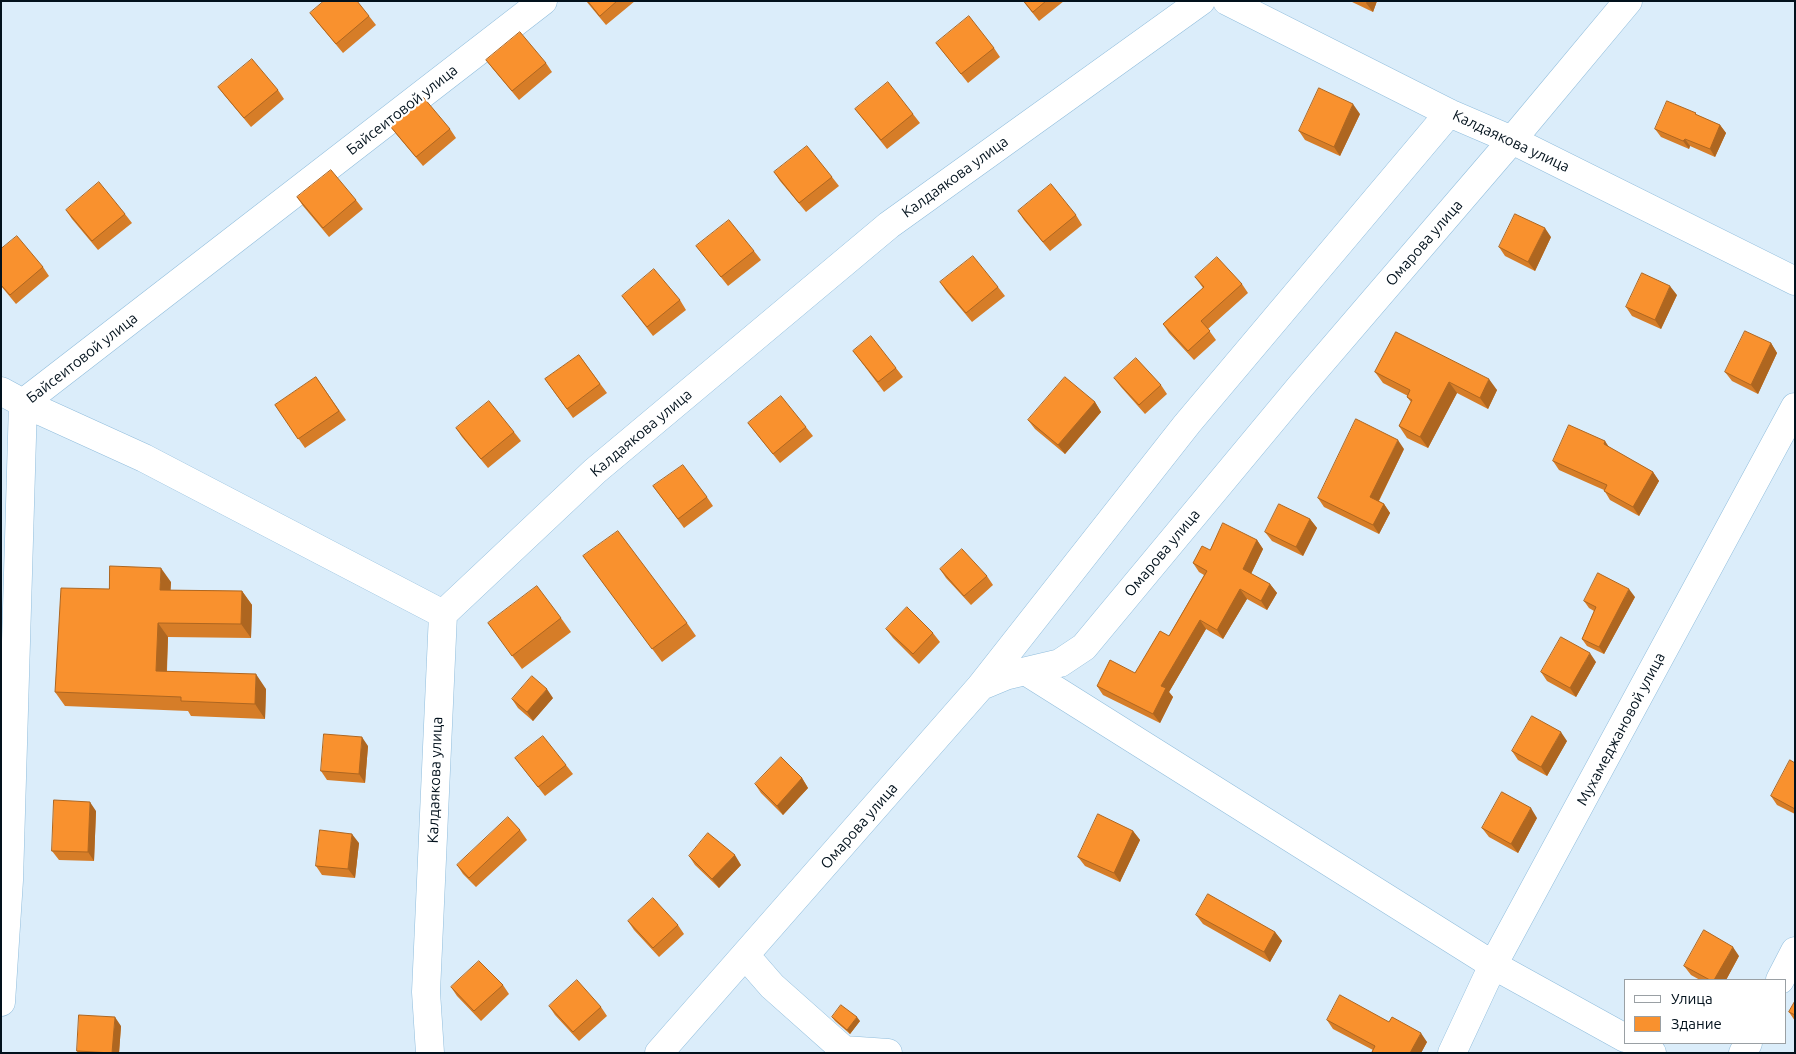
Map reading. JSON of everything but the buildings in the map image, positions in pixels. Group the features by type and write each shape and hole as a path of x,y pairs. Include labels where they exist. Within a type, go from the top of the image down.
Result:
{"street":[{"name":"Байсеитовой улица","path":"1,1002 9,870 12,397 543,1"},
{"name":"Калдаякова улица","path":"430,1053 426,992 442,614 595,471 889,225 1201,1"},
{"name":"Калдаякова улица","path":"1227,1 1449,113 1512,140 1795,281"},
{"name":"Омарова улица","path":"659,1053 981,686 1005,676 1060,663 1084,647 1300,388 1628,1"},
{"path":"981,686 1187,424 1449,113"},
{"path":"12,397 144,458 442,614"},
{"name":"Мухамеджановой улица","path":"1452,1053 1493,965 1795,407"},
{"path":"1027,672 1493,965 1624,1037"},
{"path":"1781,979 1795,951"},
{"path":"745,955 772,986 844,1050 888,1053"},
{"path":"1636,1044 1652,1053"}]}
